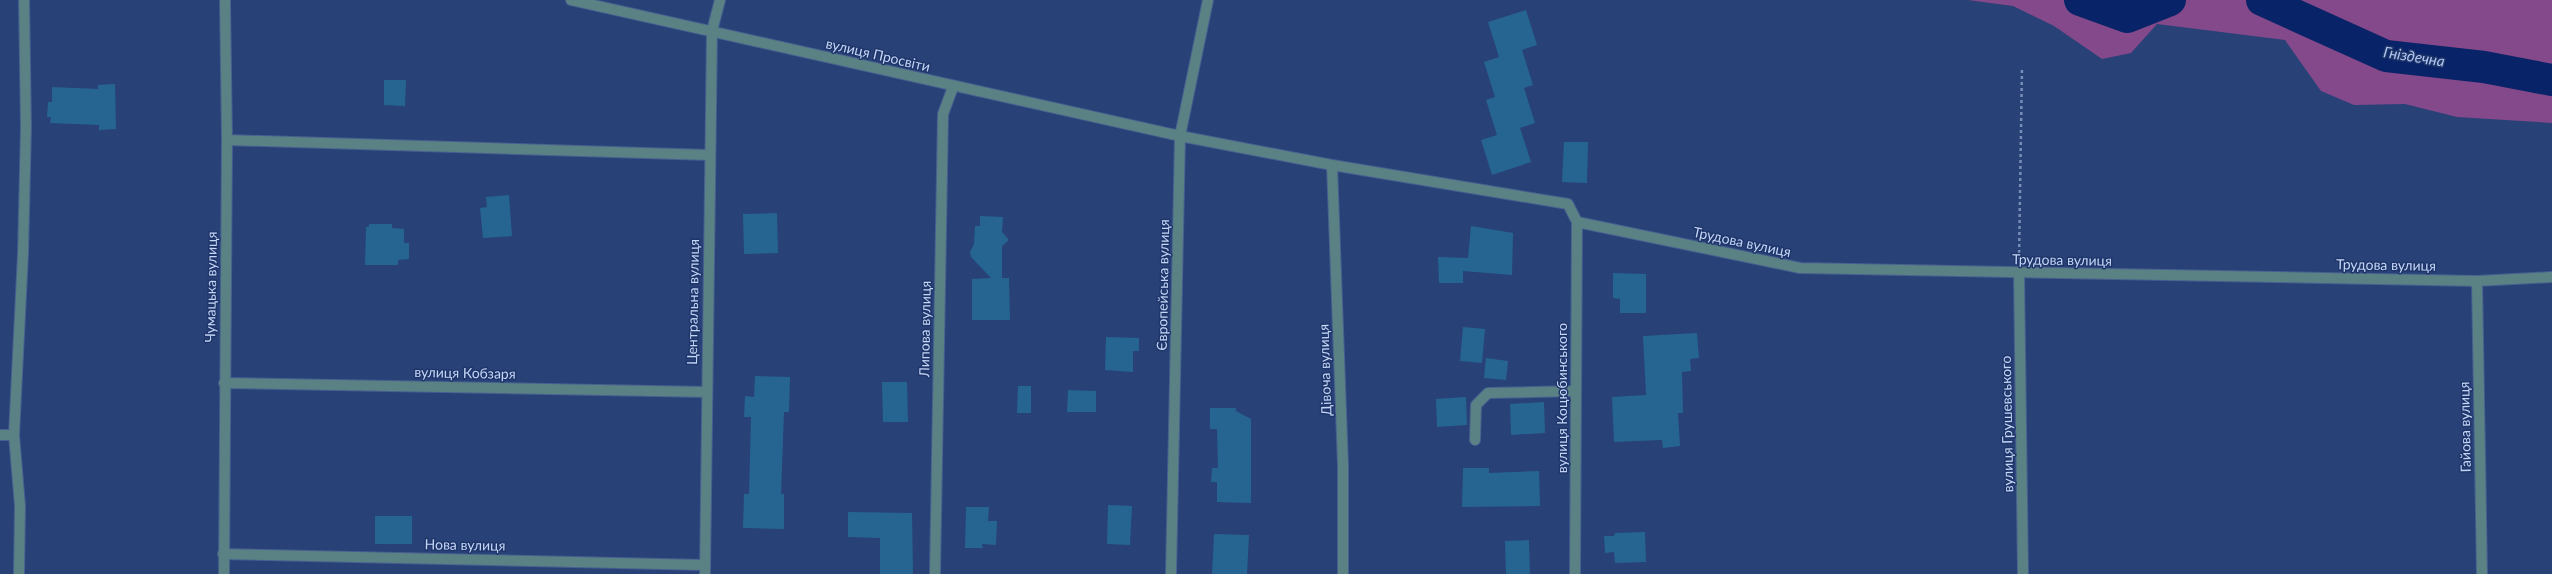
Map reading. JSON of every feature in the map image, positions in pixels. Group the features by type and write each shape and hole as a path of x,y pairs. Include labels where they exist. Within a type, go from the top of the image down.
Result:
{"street":[{"path":"19,574 20,506 14,435 23,254 26,127 24,0"},
{"name":"Чумацька вулиця","path":"224,574 224,383 227,140 225,0"},
{"name":"вулиця Просвіти","path":"571,0 953,87 1180,136 1332,165 1568,204 1577,222"},
{"name":"Центральна вулиця","path":"705,569 709,155 712,31 720,0"},
{"name":"Європейська вулиця","path":"1171,574 1180,136 1208,0"},
{"name":"Липова вулиця","path":"935,574 943,114 953,87"},
{"path":"227,140 709,155"},
{"name":"Дівоча вулиця","path":"1332,165 1343,465 1343,574"},
{"name":"Трудова вулиця","path":"1577,222 1800,268 2019,274 2478,281 2552,277"},
{"name":"вулиця Коцюбинського","path":"1576,574 1577,222"},
{"name":"вулиця Грушевського","path":"2019,274 2023,574"},
{"name":"Гайова вулиця","path":"2478,281 2482,574"},
{"name":"вулиця Кобзаря","path":"224,383 706,392"},
{"path":"1475,440 1476,405 1488,393 1576,391"},
{"path":"0,435 14,435"},
{"name":"Нова вулиця","path":"223,554 705,569"}],"path":[{"path":"2019,274 2022,68"}],"shaded area":[{"path":"1968,0 2552,0 2552,123 2457,117 2405,104 2354,105 2321,91 2285,40 2157,24 2131,53 2102,59 2054,26 2013,6"}],"building":[{"path":"1526,10 1537,45 1522,50 1533,85 1524,88 1535,123 1520,128 1531,162 1492,175 1481,140 1497,135 1486,100 1495,97 1484,62 1499,57 1488,22"},
{"path":"384,80 406,80 405,106 384,105"},
{"path":"115,84 116,129 99,130 99,125 50,123 51,117 47,117 48,102 52,102 52,87 98,89 98,85"},
{"path":"1564,142 1588,142 1587,183 1562,182"},
{"path":"509,195 512,236 483,238 480,208 487,207 486,197"},
{"path":"777,213 778,253 744,254 743,214"},
{"path":"980,216 1003,217 1002,232 1009,240 1002,246 1002,278 1009,278 1010,320 972,320 972,279 991,278 971,257 970,252 974,244 975,226 980,226"},
{"path":"369,224 392,224 392,228 404,229 404,243 409,243 409,259 398,260 398,265 365,265 366,227 369,227"},
{"path":"1471,226 1513,233 1512,275 1463,271 1463,283 1439,283 1438,257 1468,258"},
{"path":"1613,273 1646,274 1646,313 1620,313 1620,299 1613,298"},
{"path":"1463,327 1485,329 1482,363 1460,361"},
{"path":"1697,333 1699,358 1690,359 1691,371 1682,372 1683,413 1678,413 1680,446 1663,448 1662,440 1614,442 1612,397 1646,395 1643,336"},
{"path":"1106,337 1139,338 1139,351 1133,351 1133,372 1105,370"},
{"path":"1486,358 1508,361 1506,380 1484,378"},
{"path":"755,376 790,377 789,412 784,412 781,494 784,494 784,529 743,528 744,494 749,494 751,417 744,417 745,396 754,397"},
{"path":"882,382 907,382 908,422 883,422"},
{"path":"1018,386 1031,386 1031,413 1017,413"},
{"path":"1068,390 1096,391 1096,412 1067,412"},
{"path":"1466,397 1467,425 1437,427 1436,399"},
{"path":"1544,402 1545,433 1511,435 1510,404"},
{"path":"1210,408 1236,408 1236,411 1251,419 1251,503 1217,502 1217,482 1211,482 1212,468 1218,468 1217,429 1210,429"},
{"path":"1463,468 1489,468 1489,473 1539,471 1540,506 1462,507"},
{"path":"1108,505 1132,506 1130,545 1107,544"},
{"path":"966,507 989,507 988,521 997,521 996,545 982,544 983,548 965,548"},
{"path":"848,512 912,513 913,574 880,574 880,538 848,537"},
{"path":"375,516 412,516 412,544 375,544"},
{"path":"1645,532 1646,562 1615,563 1614,552 1605,553 1604,536 1614,536 1615,533"},
{"path":"1214,534 1249,535 1247,574 1212,574"},
{"path":"1529,540 1530,574 1506,574 1505,541"}],"waterway":[{"name":"Гніздечна","path":"2080,0 2127,17 2170,0"},
{"name":"Гніздечна","path":"2262,0 2386,56 2484,67 2552,80"}]}
